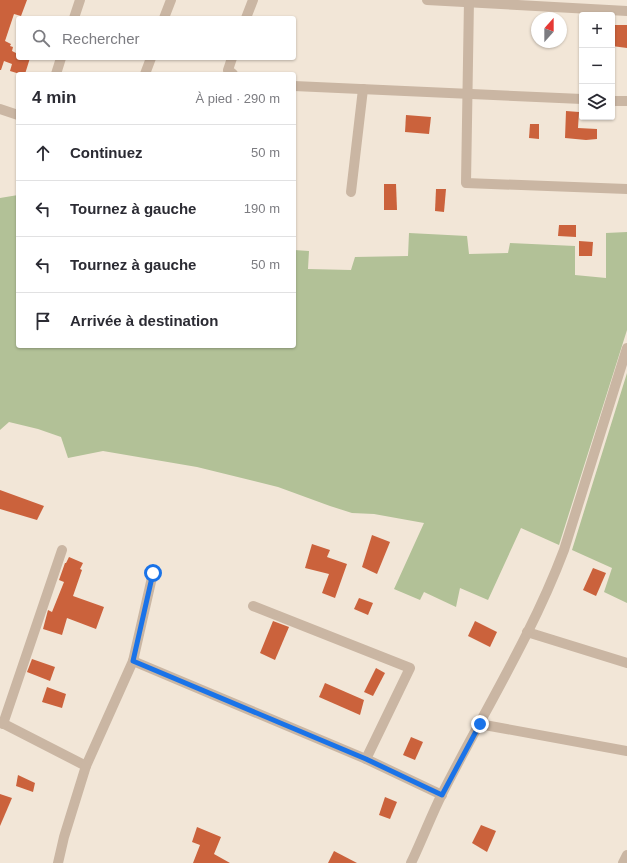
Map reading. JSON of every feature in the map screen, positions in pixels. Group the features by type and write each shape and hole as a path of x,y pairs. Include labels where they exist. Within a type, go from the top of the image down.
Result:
{"street":[{"path":"75,16 80,0"},
{"path":"165,16 171,0"},
{"path":"247,16 253,0"},
{"path":"427,0 559,4 627,11"},
{"path":"469,1 466,183 627,190"},
{"path":"57,72 60,60"},
{"path":"146,72 150,60"},
{"path":"230,72 228,70 231,60"},
{"path":"296,86 579,99"},
{"path":"351,192 363,89"},
{"path":"615,100 627,101"},
{"path":"0,109 16,114"},
{"path":"411,863 442,795 480,724 553,579 564,550 627,348"},
{"path":"62,550 2,723 86,766"},
{"path":"58,863 86,766 133,661 153,573"},
{"path":"253,606 410,668 366,759"},
{"path":"527,632 627,663"},
{"path":"133,661 366,759 442,795"},
{"path":"480,724 627,751"},
{"path":"623,863 627,855"}],"green space":[{"path":"16,195 16,348 296,348 296,250 309,251 308,269 351,270 355,257 408,256 409,233 467,236 469,254 508,253 510,243 575,246 575,275 606,278 606,233 627,232 627,330 559,545 521,528 488,600 460,588 456,607 424,592 420,600 394,589 424,523 374,514 352,513 278,487 197,467 103,451 68,458 61,437 38,429 9,422 0,430 0,198"},
{"path":"627,373 627,603 604,592 612,568 572,550"}],"building":[{"path":"0,0 27,0 21,16 14,14 5,41 13,47 12,51 16,53 16,60 29,60 26,72 16,73 10,71 12,64 4,61 0,70"},
{"path":"615,25 627,25 627,48 615,46"},
{"path":"566,111 579,112 578,128 597,129 597,139 586,140 565,138"},
{"path":"406,115 431,117 429,134 405,132"},
{"path":"530,124 539,124 539,139 529,138"},
{"path":"384,184 396,184 397,210 384,210"},
{"path":"436,189 446,189 444,212 435,211"},
{"path":"559,225 576,225 576,237 558,236"},
{"path":"579,241 593,242 592,256 579,256"},
{"path":"0,490 44,506 37,520 0,509"},
{"path":"372,535 390,542 377,574 362,567"},
{"path":"312,544 330,550 327,557 347,564 335,598 322,593 329,574 305,568"},
{"path":"69,557 83,563 73,596 104,607 96,629 67,618 62,635 43,629 48,610 52,612 64,582 59,580 65,563"},
{"path":"593,568 606,573 596,596 583,590"},
{"path":"359,598 373,603 368,615 354,609"},
{"path":"273,621 289,627 275,660 260,653"},
{"path":"475,621 497,632 490,647 468,636"},
{"path":"32,659 55,667 50,681 27,672"},
{"path":"376,668 385,673 373,696 364,692"},
{"path":"325,683 364,700 360,715 319,697"},
{"path":"47,687 66,694 62,708 42,702"},
{"path":"411,737 423,742 415,760 403,755"},
{"path":"18,775 35,783 33,792 16,786"},
{"path":"0,794 12,798 0,826"},
{"path":"385,797 397,802 390,819 379,815"},
{"path":"481,825 496,831 487,852 472,843"},
{"path":"197,827 221,837 214,854 230,863 193,863 200,845 192,842"},
{"path":"334,851 357,863 328,863"}],"route":[{"path":"153,573 133,661 366,759 442,795 480,724"}]}
